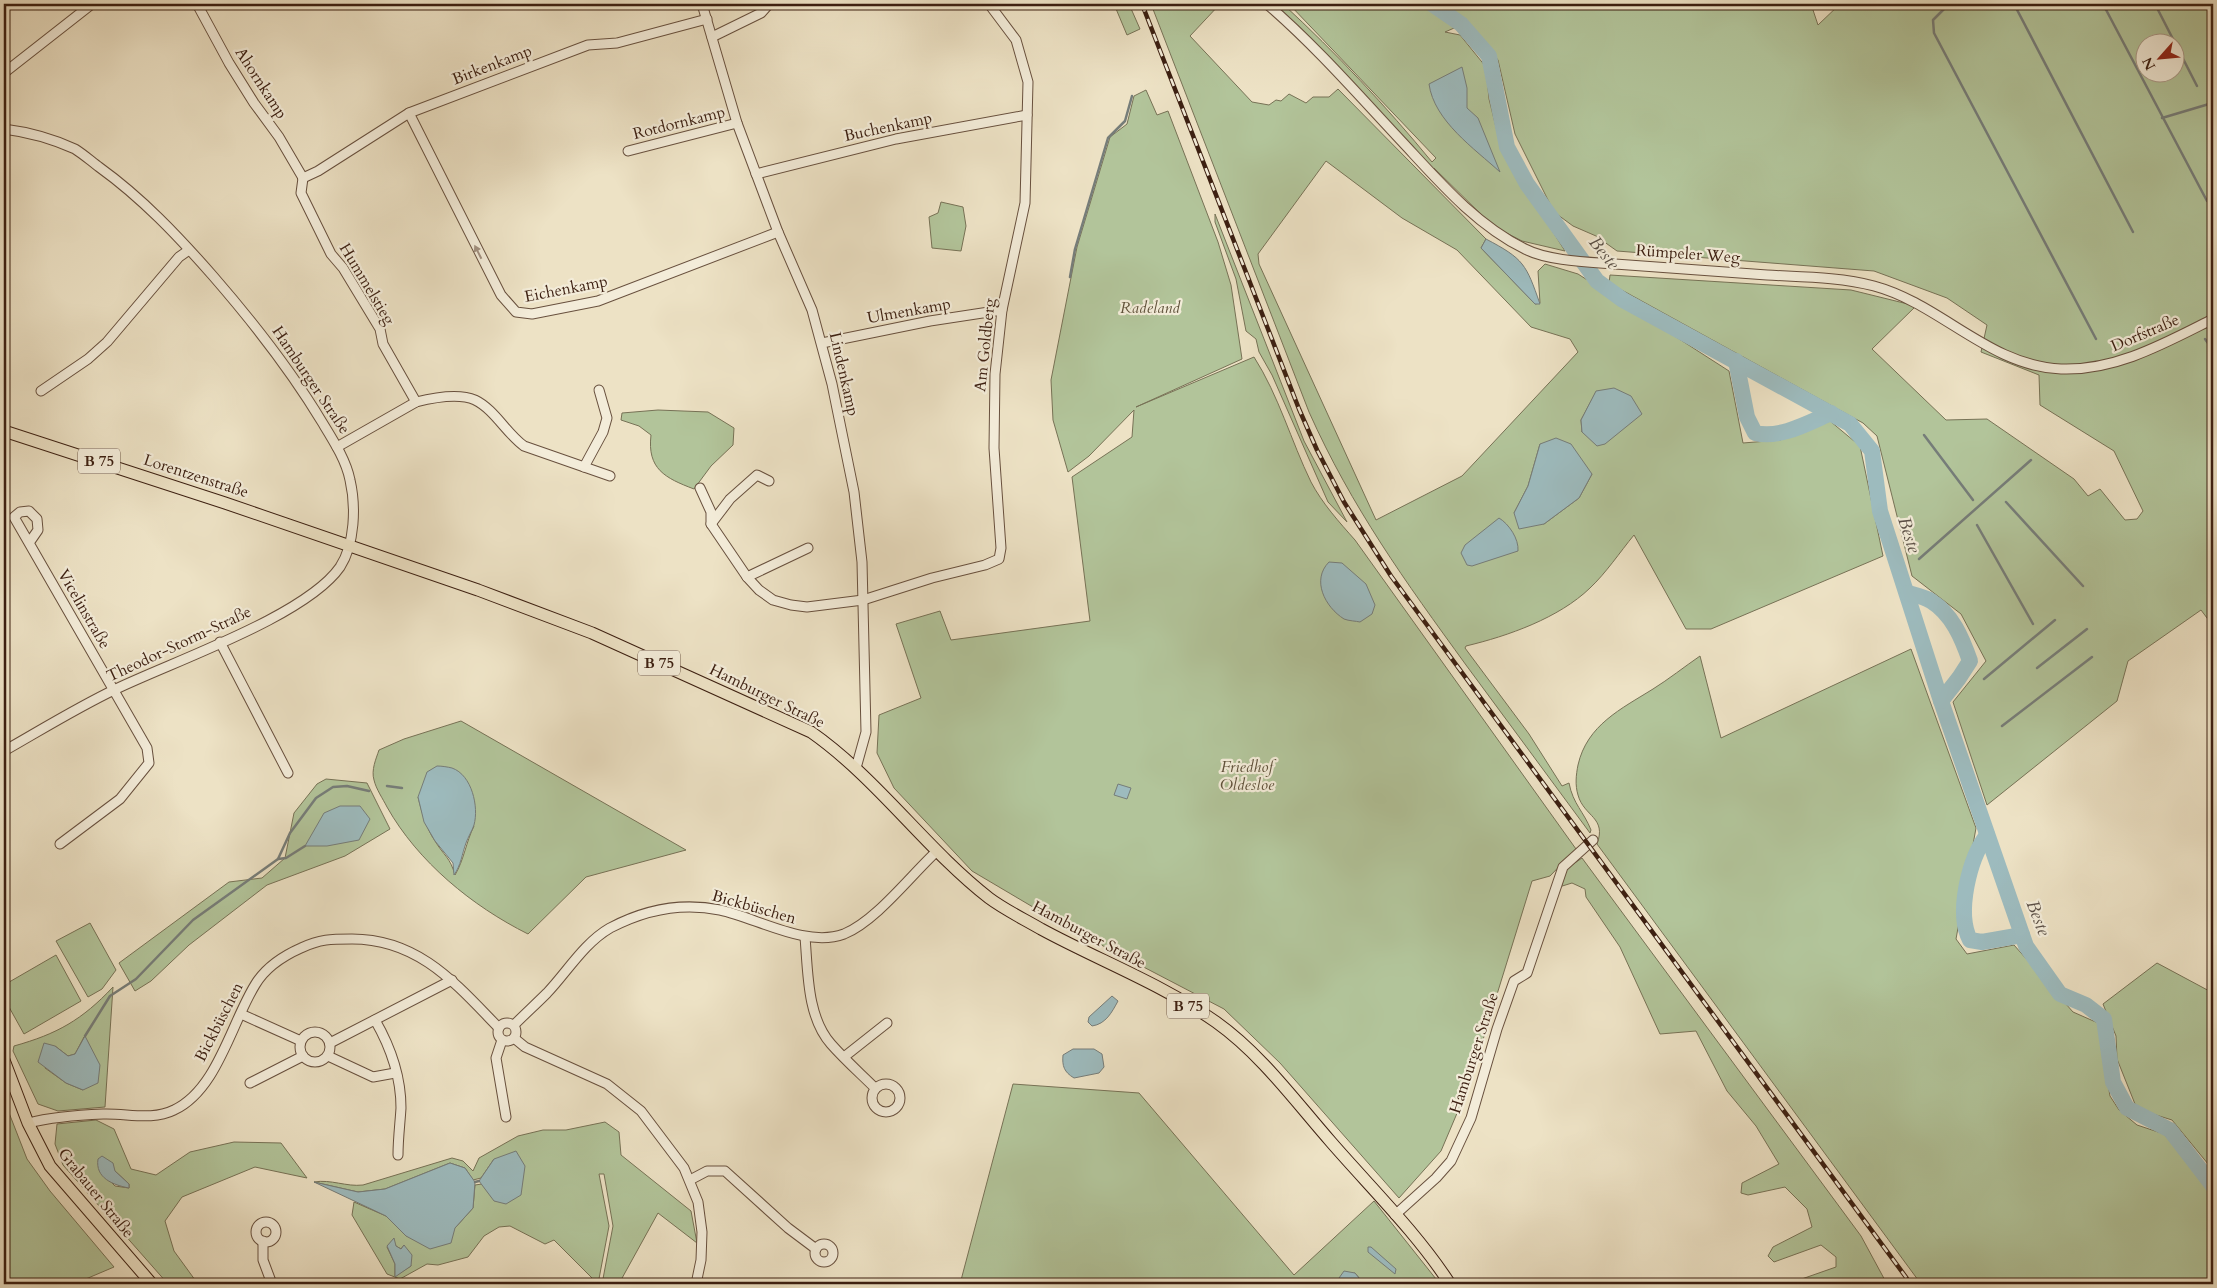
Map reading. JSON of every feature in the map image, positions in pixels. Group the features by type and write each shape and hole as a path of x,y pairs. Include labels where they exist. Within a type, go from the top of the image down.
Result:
{"main road":[{"name":"Lorentzenstraße","path":"4,431 349,545"},
{"name":"Hamburger Straße","path":"349,545 450,579 592,633 788,720 830,746 856,768 937,851 990,898 1016,915 1172,996 1215,1022 1240,1042 1270,1072 1396,1215 1450,1284"},
{"name":"Grabauer Straße","path":"4,1060 28,1123 50,1166 67,1189 152,1284"}],"street":[{"path":"4,73 92,4"},
{"name":"Ahornkamp","path":"197,4 229,63 254,103 279,137 303,178"},
{"name":"Lindenkamp","path":"702,4 737,123 778,232 812,310 822,343 854,492 862,562 866,732 856,768"},
{"path":"712,37 761,13 769,4"},
{"name":"Am Goldberg","path":"863,600 932,578 985,565 999,559 1001,548 994,415 1002,310 1025,204 1028,82 1026,69 1016,40 989,4"},
{"name":"Rümpeler Weg","path":"1267,4 1321,55 1427,169 1488,228 1527,251 1552,257 1603,263 1836,280 1875,286 1914,302 1976,340 2009,356"},
{"name":"Birkenkamp","path":"303,178 318,171 409,113 588,44 617,43 706,19"},
{"name":"Eichenkamp","path":"409,113 500,295 516,312 532,314 598,302 778,232"},
{"name":"Buchenkamp","path":"756,174 896,139 1027,115"},
{"name":"Rotdornkamp","path":"628,151 737,123"},
{"name":"Hamburger Straße","path":"4,129 37,136 76,150 122,183 189,250 252,320 282,360 336,446 350,479 353,517 349,545"},
{"name":"Hummelstieg","path":"303,178 301,193 331,254 344,268 380,329 383,344 416,402"},
{"path":"41,391 88,359 107,342 179,258 189,250"},
{"name":"Ulmenkamp","path":"822,343 930,321 1002,310"},
{"name":"Dorfstraße","path":"2009,356 2028,364 2047,368 2098,366 2139,355 2213,319"},
{"path":"584,467 603,432 607,418 599,390"},
{"path":"336,446 416,402 429,399 464,398 475,400 487,409 513,438 524,446 610,476"},
{"path":"712,524 730,499 757,475 769,481"},
{"path":"700,488 711,512 712,524 747,577 759,590 773,600 806,607 863,600"},
{"name":"Vicelinstraße","path":"29,542 147,748 149,763 120,799 60,844"},
{"name":"Theodor-Storm-Straße","path":"4,751 114,690 274,617 323,587 342,564 349,545"},
{"path":"747,577 808,548"},
{"path":"220,642 288,774"},
{"name":"Hamburger Straße","path":"1396,1215 1436,1178 1451,1160 1471,1118 1497,1029 1514,981 1527,973 1563,867 1593,840"},
{"name":"Bickbüschen","path":"514,1025 547,993 591,943 608,929 657,909 687,906 720,910 806,938 843,934 866,922 937,851"},
{"name":"Bickbüschen","path":"28,1123 105,1114 147,1117 174,1111 198,1094 255,984 281,957 318,940 373,938 402,948 428,961 452,980 499,1028"},
{"path":"806,938 810,990 817,1018 830,1044 875,1088"},
{"path":"330,1043 452,980"},
{"path":"241,1014 301,1041"},
{"path":"376,1020 389,1043 401,1107 398,1155"},
{"path":"505,1023 514,1025 517,1033 514,1038 509,1041 502,1040 498,1035 499,1028 505,1023"},
{"path":"844,1057 887,1023"},
{"path":"302,1056 301,1041 306,1035 314,1032 322,1034 330,1043"},
{"path":"514,1038 525,1047 607,1084 641,1111 684,1168 698,1202 702,1232 701,1260 696,1284"},
{"path":"502,1040 496,1058 506,1117"},
{"path":"328,1056 330,1043"},
{"path":"302,1056 315,1062 328,1056"},
{"path":"250,1083 302,1056"},
{"path":"328,1056 373,1078 395,1073"},
{"path":"690,1180 707,1171 725,1172 788,1228 816,1249"},
{"path":"263,1241 263,1260 272,1284"}],"green space":[{"path":"1114,4 1129,4 1140,29 1127,35"},
{"path":"1151,4 1220,4 1190,36 1252,102 1269,105 1276,100 1281,101 1289,94 1306,103 1313,97 1329,97 1338,89 1486,239 1481,248 1535,304 1540,303 1538,271 1545,264 1578,274 1729,371 1743,443 1780,440 1830,421 1860,446 1883,556 1711,629 1686,629 1634,535 1596,582 1577,599 1548,617 1516,631 1466,646 1465,648 1529,734 1562,786 1569,783 1573,797 1591,830 1590,833 1466,665 1401,573 1361,512 1309,412","holes":["1326,161 1402,218 1457,250 1531,327 1570,339 1578,352 1462,476 1376,520 1259,264 1258,254","1596,392 1582,432 1581,420","1540,444 1592,474 1579,498 1544,524 1514,513 1528,486"]},
{"path":"1272,4 1283,4 1322,41 1379,100 1432,162 1436,158 1289,4 1811,4 1818,25 1840,4 2213,4 2213,626 2201,610 2128,661 2117,701 1987,805 1953,702 1986,661 1961,614 1912,576 1877,436 1863,423 1609,283 1610,275 1851,290 1916,306 1872,349 1946,420 1987,419 2074,479 2088,496 2100,489 2125,520 2137,519 2143,511 2114,451 2040,405 2039,375 1981,352 1987,325 1947,298 1874,271 1617,251 1596,236 1573,226 1554,212 1515,134 1498,60 1468,22 1445,32 1460,35 1486,67 1489,99 1502,151 1565,251 1522,241 1493,226 1434,168 1434,170 1317,45"},
{"name":"Friedhof Oldesloe","path":"1146,90 1157,115 1168,111 1218,242 1231,285 1242,359 1136,407 1254,357 1271,387 1311,482 1320,497 1355,540 1576,849 1550,876 1532,881 1469,1085 1441,1151 1399,1198 1280,1063 1224,1009 1065,926 972,871 894,788 877,753 879,715 921,698 896,624 940,611 951,640 1090,621 1072,477 1132,437 1134,410 1089,456 1068,472 1053,420 1051,380 1077,247 1110,137 1127,124 1134,96"},
{"path":"941,202 963,207 966,226 961,251 932,248 929,217 938,213"},
{"path":"1215,214 1304,441 1347,522 1328,502 1272,375 1259,352 1256,339 1246,331 1236,279 1215,222"},
{"path":"658,410 708,412 734,428 733,445 711,466 694,489 674,481 660,471 652,456 651,435 639,426 621,420 622,413"},
{"path":"1911,649 1976,828 1956,939 1967,954 2014,945 2073,1012 2098,1023 2110,1096 2119,1110 2137,1125 2164,1134 2213,1193 2213,1284 1921,1284 1597,844 1599,828 1597,822 1581,802 1576,784 1582,751 1597,729 1618,711 1700,656 1721,738"},
{"path":"461,721 686,850 586,877 528,934 487,910 448,881 414,846 387,807 374,780 374,765 379,750 404,739","holes":["418,797 474,826 455,875 449,860 429,831"]},
{"path":"326,779 367,783 390,829 345,856 267,885 189,945 151,981 135,991 119,963 229,882 262,878 285,858 294,813 317,784"},
{"path":"1582,858 1861,1236 1887,1284 1795,1284 1796,1281 1836,1267 1836,1257 1821,1245 1774,1262 1768,1256 1773,1247 1812,1227 1807,1209 1785,1187 1748,1195 1741,1193 1742,1183 1779,1164 1756,1126 1727,1091 1696,1031 1660,1034 1620,947 1586,897 1585,889 1572,883 1559,887 1566,869"},
{"path":"90,923 116,970 102,989 88,997 56,941"},
{"path":"56,955 81,1001 24,1034 4,998 4,985"},
{"path":"2157,963 2213,993 2213,1170 2172,1120 2137,1109 2117,1059 2116,1036 2103,1004"},
{"path":"113,987 105,1107 58,1111 38,1104 13,1051 14,1046 56,1031 79,1017 102,999","holes":["84,1037 83,1090 66,1083 45,1068 55,1046 68,1056 75,1054"]},
{"path":"1013,1084 1139,1093 1294,1275 1374,1201 1440,1284 1364,1284 1355,1273 1339,1278 1338,1284 960,1284"},
{"path":"4,1100 27,1159 50,1191 114,1267 74,1284 4,1284"},
{"path":"96,1120 114,1129 131,1169 156,1175 190,1152 234,1142 281,1143 307,1178 255,1167 182,1197 165,1221 174,1251 198,1284 168,1284 63,1165 55,1144 57,1124","holes":["115,1171 129,1184 129,1188 115,1186 109,1180"]},
{"path":"605,1122 619,1132 621,1155 691,1211 697,1243 658,1213 621,1280 621,1284 602,1284 613,1226 604,1174 599,1174 609,1226 598,1284 554,1240 545,1244 510,1226 499,1227 484,1236 468,1257 438,1265 427,1264 400,1279 387,1274 352,1215 354,1202 386,1216 406,1236 455,1228 473,1208 475,1185 482,1184 494,1159 481,1178 473,1180 465,1168 450,1163 385,1189 358,1192 314,1182 326,1181 363,1185 452,1158 463,1161 473,1171 479,1158 518,1136 543,1130 566,1130","holes":["404,1245 411,1266 395,1276 395,1264 387,1247 396,1246 401,1249"]}],"water":[{"path":"1462,67 1467,88 1467,108 1478,118 1500,172 1468,144 1447,122 1432,97 1429,84"},
{"path":"1486,239 1508,252 1522,264 1527,271 1540,304 1535,304 1481,248"},
{"path":"1614,388 1631,396 1642,414 1605,444 1597,446 1582,432 1581,420 1596,391"},
{"path":"1556,438 1571,444 1592,474 1579,498 1544,524 1519,529 1514,513 1528,486 1540,444"},
{"path":"1499,518 1513,532 1518,551 1472,566 1467,565 1461,553 1465,545"},
{"path":"1329,562 1342,563 1366,584 1375,605 1372,614 1360,622 1344,619 1331,608 1326,600 1321,585 1321,577"},
{"path":"437,766 452,768 465,777 475,801 474,825 454,875 453,863 435,841 424,822 418,797 427,772"},
{"path":"1118,784 1131,788 1127,799 1114,795"},
{"path":"340,806 360,806 370,819 359,840 327,846 305,846 324,813"},
{"path":"1112,996 1118,1001 1111,1013 1101,1023 1092,1026 1088,1022 1089,1017"},
{"path":"85,1036 100,1065 98,1083 83,1090 66,1083 38,1062 44,1043 55,1046 68,1056 75,1054"},
{"path":"1073,1049 1094,1049 1102,1054 1104,1067 1099,1073 1074,1078 1066,1071 1063,1062 1063,1055"},
{"path":"516,1151 525,1166 521,1195 506,1204 494,1201 479,1181 494,1159"},
{"path":"102,1156 113,1163 115,1171 129,1184 129,1188 111,1183 102,1176 99,1171 98,1159"},
{"path":"450,1163 465,1168 475,1182 473,1208 455,1228 451,1243 430,1249 406,1236 386,1216 314,1182 358,1192 385,1189"},
{"path":"394,1238 396,1246 401,1249 404,1245 412,1255 411,1266 395,1277 395,1264 387,1246"},
{"path":"1368,1247 1371,1247 1396,1269 1395,1274 1368,1252"},
{"path":"1344,1271 1355,1273 1364,1284 1338,1284 1339,1278"}],"waterway":[{"name":"Beste","path":"1432,4 1461,24 1489,56 1507,147 1527,184 1597,281 1623,300 1850,424 1872,451 1880,511 1941,701 2026,946 2060,994 2086,1005 2104,1019 2113,1082 2127,1108 2170,1130 2213,1186"},
{"path":"1949,4 1933,20 1934,33 2096,339"},
{"path":"2014,4 2133,232"},
{"path":"2103,4 2207,201"},
{"path":"2155,4 2197,86"},
{"path":"2210,4 2213,10"},
{"path":"1070,277 1075,249 1108,138 1125,121 1132,96"},
{"path":"2162,118 2209,104"},
{"path":"2205,339 2213,350"},
{"path":"1736,361 1747,417 1755,433 1774,434 1784,432 1831,413"},
{"path":"1924,435 1973,500"},
{"path":"1919,559 2031,460"},
{"path":"2006,502 2083,586"},
{"path":"1977,525 2033,624"},
{"path":"1908,593 1929,600 1945,613 1960,635 1970,661 1941,701"},
{"path":"1984,679 2055,620"},
{"path":"2037,668 2087,629"},
{"path":"2002,726 2092,657"},
{"path":"85,1036 110,996 136,979 193,920 278,859 290,833 316,798 333,787 347,786 369,791"},
{"path":"387,786 402,788"},
{"path":"1987,835 1975,858 1966,886 1964,901 1966,929 1970,940 1982,942 2022,935"},
{"path":"278,859 286,858 305,846"},
{"path":"475,1182 479,1181"}],"railway":[{"path":"1142,4 1299,409 1317,450 1344,502 1391,576 1911,1284"}],"park label":[{"name":"Radeland","path":"1150,308"}]}
